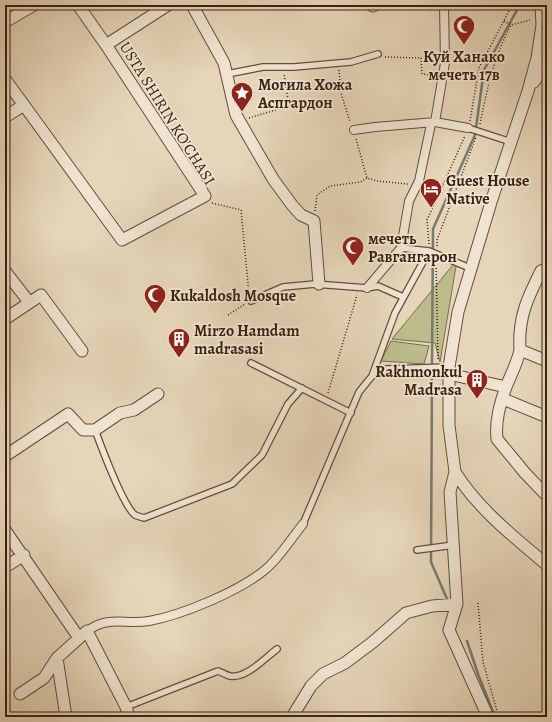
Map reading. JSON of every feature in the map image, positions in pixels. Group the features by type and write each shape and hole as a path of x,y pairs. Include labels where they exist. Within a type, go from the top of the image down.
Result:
{"street":[{"path":"5,22 34,5"},
{"name":"USTA SHIRIN KO'CHASI","path":"5,79 122,240 205,196 78,5"},
{"path":"106,45 168,5"},
{"path":"192,5 218,49 227,74 236,116 273,179 292,205 302,214 314,221 319,284"},
{"path":"363,288 401,248 401,239 407,219 410,201 416,184 419,181 443,76 445,63 444,5"},
{"path":"488,717 449,630 457,604 450,492 454,472 449,425 446,370 458,312 492,199 528,91 537,58 541,32 541,5"},
{"path":"528,91 547,62"},
{"path":"5,117 24,104"},
{"path":"354,130 433,123 474,130"},
{"path":"547,269 542,271 522,314 519,335 520,350 518,361 506,387 497,422 497,439 525,473 547,496"},
{"path":"5,271 29,302"},
{"path":"5,319 41,295 82,351"},
{"path":"520,350 547,361"},
{"path":"446,370 506,387"},
{"path":"5,456 68,414 84,430 95,430 120,413 134,410 158,394"},
{"path":"503,399 547,417"},
{"path":"454,472 462,484 493,519 547,565"},
{"path":"20,694 44,678 57,658 83,634 97,624 111,621 135,623 161,618 224,593 248,581 266,569 303,524"},
{"path":"5,530 83,634 128,712"},
{"path":"5,567 24,555"},
{"path":"292,717 311,686 323,674 345,663 373,642 406,613 432,606 457,604"},
{"path":"57,658 66,717"}],"lane":[{"path":"227,74 263,67 351,62 378,54"},
{"path":"474,130 511,142"},
{"path":"401,248 432,252 465,266"},
{"path":"303,524 359,392 372,376 403,297 432,252"},
{"path":"251,301 283,287 319,284 363,288 378,286 403,297"},
{"path":"252,363 350,413"},
{"path":"372,376 386,369 446,370"},
{"path":"95,430 114,480 134,515 144,518 232,484 262,455 288,404 302,388"},
{"path":"417,550 454,545"},
{"path":"128,712 218,671 230,676 239,675 249,671 277,649"}],"path":[{"path":"446,370 438,364 432,252 427,220 474,130 479,68 505,21 510,5"},
{"path":"432,252 438,240 499,48 511,25 530,20"},
{"path":"505,21 511,25"},
{"path":"378,54 385,57 421,58 422,74 443,76"},
{"path":"339,62 341,93 354,130 367,178"},
{"path":"239,121 289,106 283,66"},
{"path":"314,221 317,195 330,186 360,182 367,178 377,181 416,184"},
{"path":"205,196 213,204 241,210 247,278 251,301 228,315"},
{"path":"325,400 363,288"},
{"path":"478,603 483,662 499,717"}],"green space":[{"path":"457,260 440,362 435,343 392,339"},
{"path":"391,341 429,346 424,364 381,361"}],"waterway":[{"path":"432,363 433,229 475,135 484,70 517,10 516,5"},
{"path":"432,375 431,562 447,599"},
{"path":"467,641 495,717"}],"place":[{"name":"Куй Ханако мечеть 17в","path":"464,46"},
{"name":"Могила Хожа Аспгардон","path":"242,112"},
{"name":"Guest House Native","path":"431,208"},
{"name":"мечеть Равгангарон","path":"353,266"},
{"name":"Kukaldosh Mosque","path":"155,314"},
{"name":"Mirzo Hamdam madrasasi","path":"179,358"},
{"name":"Rakhmonkul Madrasa","path":"477,400"}]}
